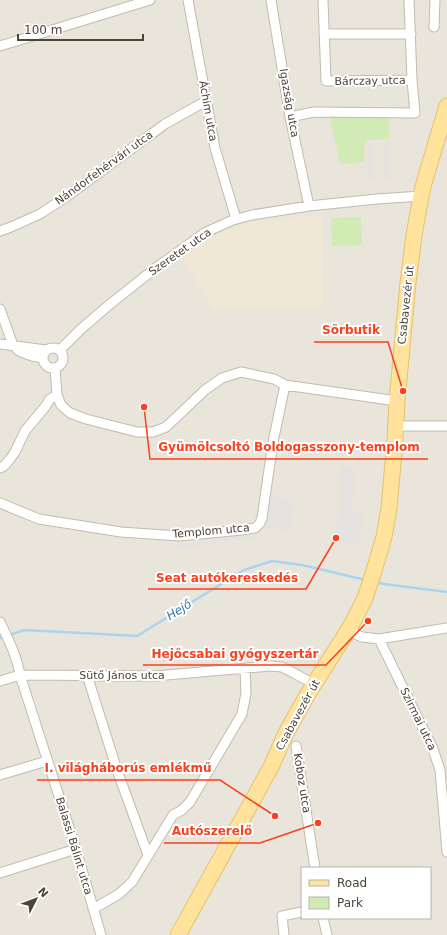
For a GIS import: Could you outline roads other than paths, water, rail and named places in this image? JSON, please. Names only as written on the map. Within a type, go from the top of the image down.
[{"type":"main road","name":"Csabavezér út","points":[[178,935],[272,765],[286,733],[314,684],[348,631],[371,581],[384,537],[389,508],[397,401],[414,235],[421,196],[447,108]]},
{"type":"street","points":[[0,46],[150,0]]},
{"type":"street","name":"Áchim utca","points":[[188,0],[215,148],[236,219]]},
{"type":"street","name":"Igazság utca","points":[[271,0],[290,117],[309,206]]},
{"type":"street","name":"Bárczay utca","points":[[323,0],[326,81],[412,80]]},
{"type":"street","points":[[290,117],[314,112],[414,113],[409,0]]},
{"type":"street","points":[[434,27],[435,0]]},
{"type":"street","points":[[324,34],[411,34]]},
{"type":"street","name":"Nándorfehérvári utca","points":[[0,231],[40,214],[165,124],[206,101]]},
{"type":"street","name":"Szeretet utca","points":[[60,350],[81,329],[153,270],[206,232],[236,219],[309,206],[421,196]]},
{"type":"street","points":[[0,309],[13,345]]},
{"type":"street","points":[[0,344],[13,345],[45,354]]},
{"type":"street","points":[[54,347],[60,350],[63,355],[63,361],[60,365],[55,368],[45,364],[45,354],[50,348],[54,347]]},
{"type":"street","points":[[55,368],[57,396],[61,406],[70,413],[86,419],[137,432],[153,432],[166,427],[205,390],[222,378],[241,372],[274,380],[285,385],[397,401]]},
{"type":"street","name":"Templom utca","points":[[0,503],[39,519],[122,532],[179,536],[254,528],[260,524],[262,518],[273,442],[285,385]]},
{"type":"street","points":[[0,468],[10,459],[25,431],[50,399],[57,396]]},
{"type":"street","points":[[396,426],[447,426]]},
{"type":"street","name":"Balassi Bálint utca","points":[[2,626],[18,664],[20,675],[76,849],[101,935]]},
{"type":"street","points":[[348,631],[362,637],[379,639],[447,628]]},
{"type":"street","name":"Szirmai utca","points":[[379,639],[444,770],[447,852]]},
{"type":"street","name":"Sütő János utca","points":[[0,681],[20,675],[155,676],[270,666],[282,667],[290,670],[314,684]]},
{"type":"street","points":[[93,909],[119,894],[132,882],[173,815],[182,810],[190,802],[242,714],[246,693],[245,669]]},
{"type":"street","points":[[87,675],[117,770],[148,855]]},
{"type":"street","name":"Koboz utca","points":[[296,746],[315,867]]},
{"type":"street","points":[[0,775],[47,761]]},
{"type":"street","points":[[0,873],[76,849]]},
{"type":"street","points":[[284,935],[282,916],[301,912]]},
{"type":"street","points":[[323,919],[326,935]]},
{"type":"waterway","name":"Hejő","points":[[0,638],[25,630],[137,636],[244,570],[272,561],[302,565],[366,580]]},
{"type":"waterway","name":"Hejő","points":[[375,582],[447,592]]},
{"type":"place","name":"Sörbutik","points":[[403,391]]},
{"type":"place","name":"Gyümölcsoltó Boldogasszony-templom","points":[[144,407]]},
{"type":"place","name":"Seat autókereskedés","points":[[336,538]]},
{"type":"place","name":"Hejőcsabai gyógyszertár","points":[[368,621]]},
{"type":"place","name":"I. világháborús emlékmű","points":[[275,816]]},
{"type":"place","name":"Autószerelő","points":[[318,823]]}]
